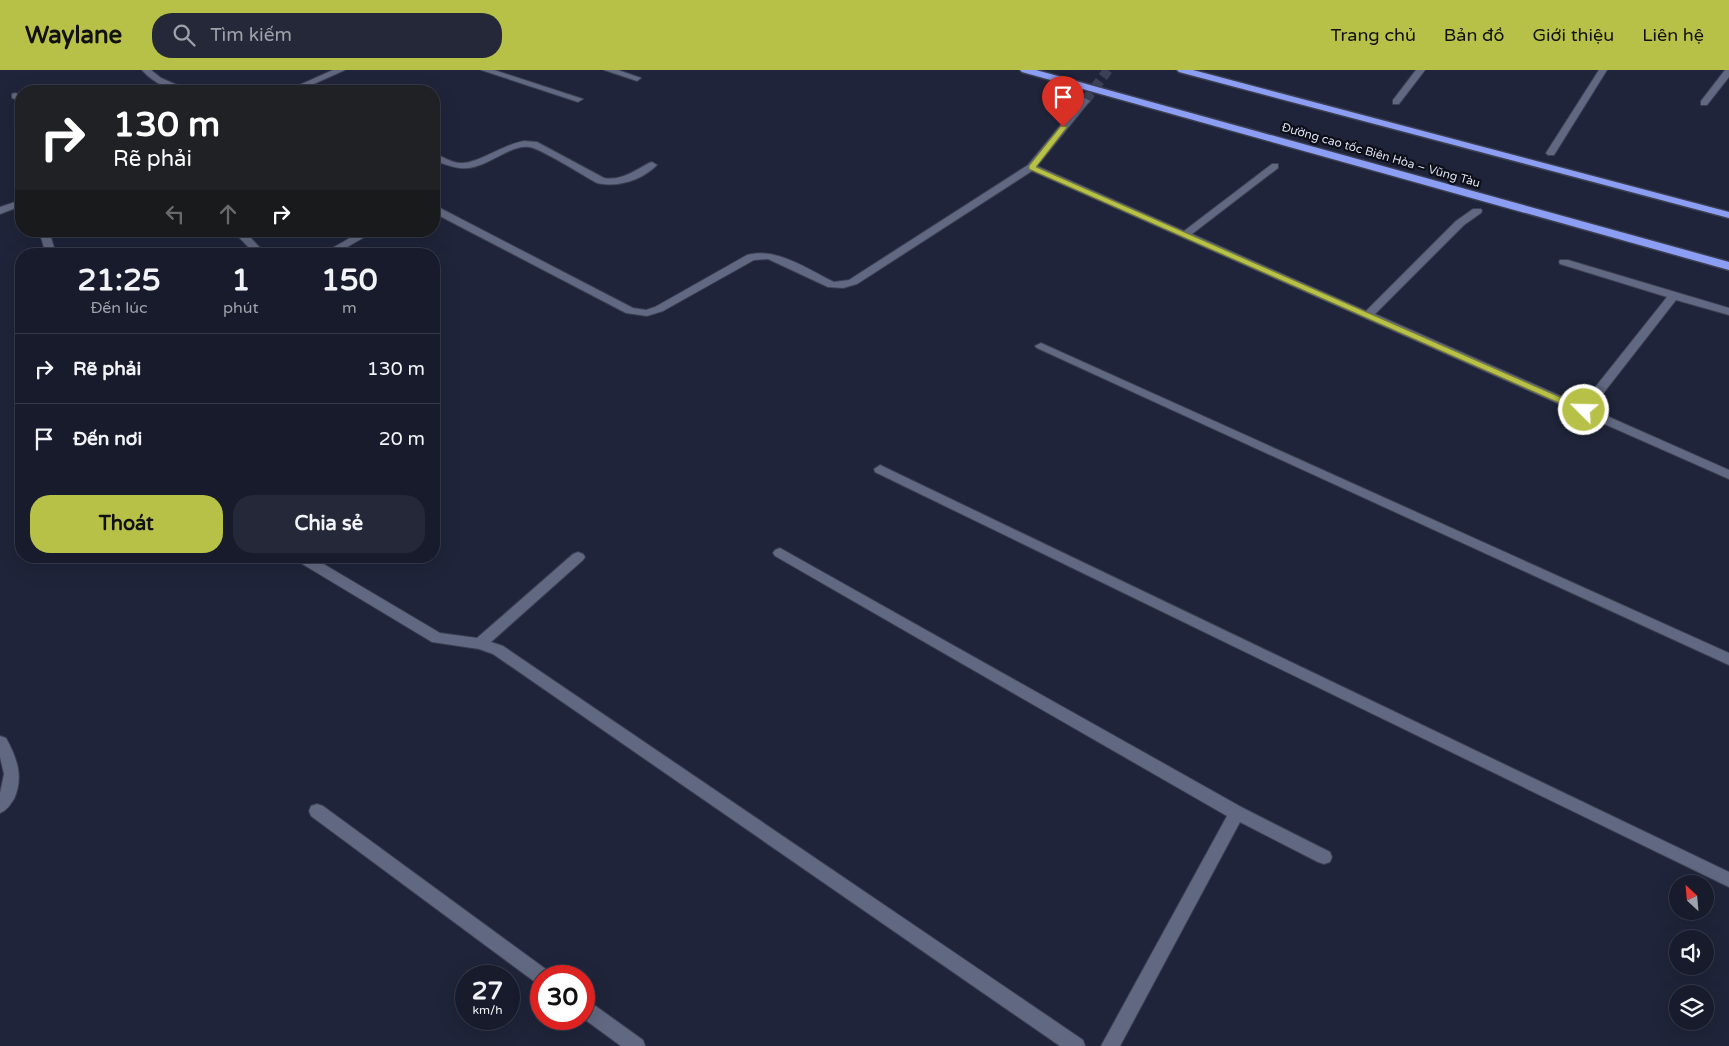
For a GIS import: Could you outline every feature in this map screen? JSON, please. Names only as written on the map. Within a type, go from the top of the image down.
[{"type":"highway","name":"Đường cao tốc Biên Hòa – Vũng Tàu","points":[[1025,70],[1729,266]]},
{"type":"highway","name":"Đường cao tốc Biên Hòa – Vũng Tàu","points":[[1182,70],[1729,215]]},
{"type":"street","points":[[146,70],[158,80],[171,85]]},
{"type":"street","points":[[305,85],[341,70]]},
{"type":"street","points":[[486,70],[578,99]]},
{"type":"street","points":[[608,70],[637,78]]},
{"type":"street","points":[[1396,102],[1421,70]]},
{"type":"street","points":[[1551,153],[1603,70]]},
{"type":"street","points":[[1704,103],[1729,70]]},
{"type":"street","points":[[440,212],[630,311],[647,313],[659,309],[751,257],[762,255],[770,256],[832,284],[843,285],[853,282],[1032,167],[1084,101]]},
{"type":"street","points":[[440,159],[463,166],[475,164],[504,148],[526,143],[534,144],[601,181],[611,183],[620,182],[652,165]]},
{"type":"street","points":[[1185,236],[1275,166]]},
{"type":"street","points":[[1032,167],[1729,475]]},
{"type":"street","points":[[0,212],[15,206]]},
{"type":"street","points":[[1367,316],[1460,222],[1477,211]]},
{"type":"street","points":[[244,237],[256,248]]},
{"type":"street","points":[[337,248],[359,237]]},
{"type":"street","points":[[1564,262],[1729,312]]},
{"type":"street","points":[[1584,410],[1674,296]]},
{"type":"street","points":[[1041,346],[1729,660]]},
{"type":"street","points":[[880,469],[1729,880]]},
{"type":"street","points":[[780,553],[1237,813],[1324,857]]},
{"type":"street","points":[[480,644],[578,556]]},
{"type":"street","points":[[311,563],[437,638],[480,644],[498,650],[1076,1046]]},
{"type":"street","points":[[0,742],[8,755],[13,772],[8,797],[0,806]]},
{"type":"street","points":[[317,811],[530,968]]},
{"type":"street","points":[[1110,1046],[1237,813]]},
{"type":"street","points":[[595,1016],[636,1046]]},
{"type":"tunnel","points":[[1085,101],[1108,70]]},
{"type":"route","points":[[1063,127],[1032,167],[1584,410]]}]
